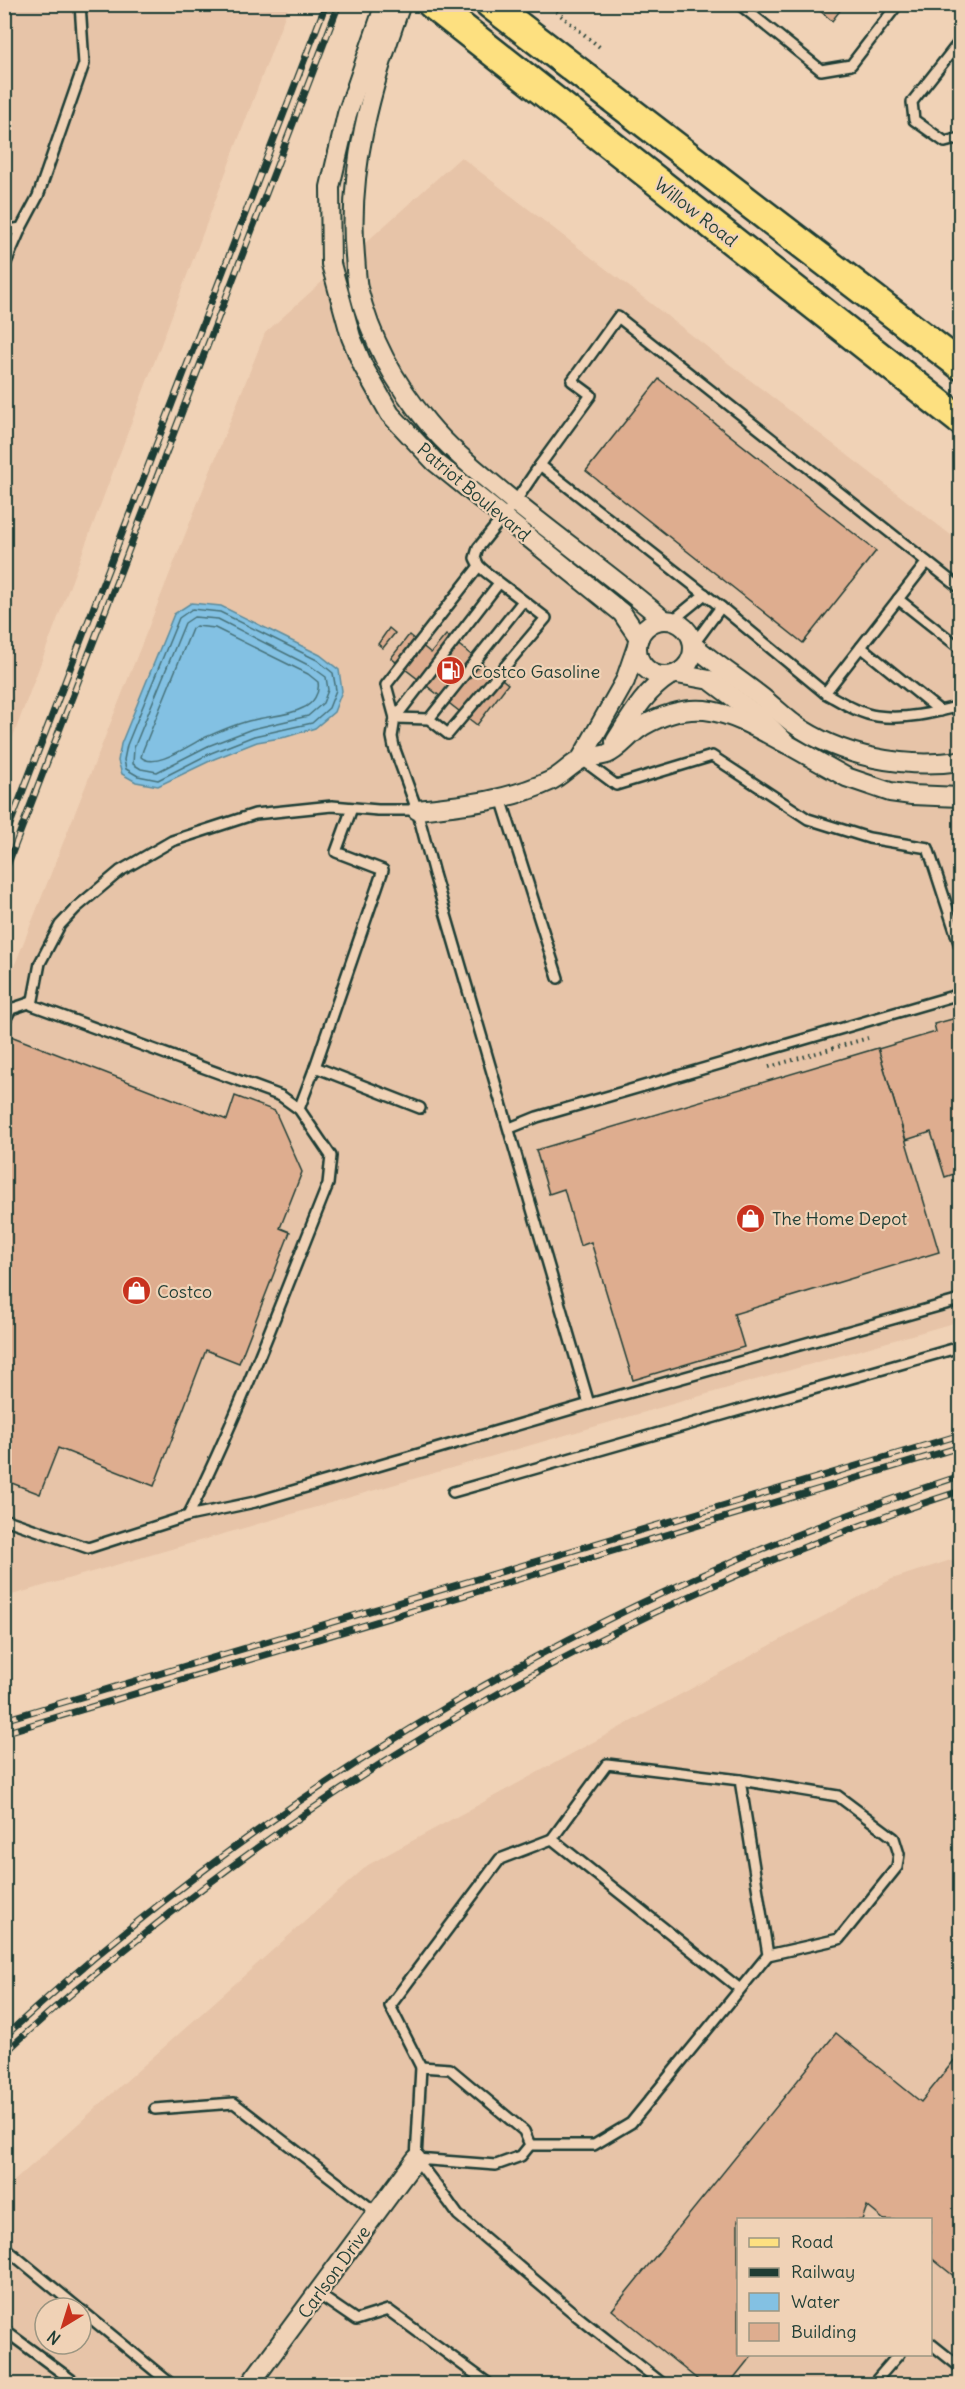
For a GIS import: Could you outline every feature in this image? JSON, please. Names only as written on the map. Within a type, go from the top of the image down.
[{"type":"main road","name":"Willow Road","points":[[432,4],[957,421]]},
{"type":"main road","points":[[490,4],[960,365]]},
{"type":"street","name":"Patriot Boulevard","points":[[385,4],[347,114],[330,188],[331,264],[351,337],[363,366],[390,414],[435,462],[622,613],[638,642],[638,654],[645,669],[660,676],[673,675],[710,680],[762,719],[787,744],[828,769],[873,788],[912,795],[960,797]]},
{"type":"street","name":"Patriot Boulevard","points":[[402,4],[378,76],[358,164],[353,204],[353,239],[357,285],[371,332],[390,369],[428,423],[451,447],[515,502],[668,621],[686,630],[693,645],[794,724],[820,740],[840,748],[883,759],[934,765],[960,761]]},
{"type":"street","points":[[417,810],[477,803],[520,794],[553,780],[581,759],[625,681],[638,642],[649,625],[668,621]]},
{"type":"street","points":[[608,754],[644,698],[658,683],[690,662],[693,645]]},
{"type":"street","points":[[581,759],[608,754],[641,727],[686,710],[714,710],[742,720],[787,744]]},
{"type":"street","name":"Carlson Drive","points":[[250,2385],[416,2158]]},
{"type":"lane","points":[[4,267],[38,196],[84,64],[80,4]]},
{"type":"lane","points":[[739,4],[821,70],[851,65],[898,4]]},
{"type":"lane","points":[[960,41],[912,102],[914,120],[945,142],[960,138]]},
{"type":"lane","points":[[4,231],[21,228]]},
{"type":"lane","points":[[394,718],[429,719],[448,734],[546,618],[499,583],[479,566],[475,558],[478,548],[515,502],[591,395],[572,381],[618,317],[960,588]]},
{"type":"lane","points":[[540,465],[705,594],[825,693],[875,716],[925,715],[960,707]]},
{"type":"lane","points":[[825,693],[927,562]]},
{"type":"lane","points":[[479,566],[386,685],[394,718],[392,737],[417,810],[589,1404]]},
{"type":"lane","points":[[394,718],[499,583]]},
{"type":"lane","points":[[668,621],[705,594]]},
{"type":"lane","points":[[898,599],[960,648]]},
{"type":"lane","points":[[429,719],[523,601]]},
{"type":"lane","points":[[693,645],[721,607]]},
{"type":"lane","points":[[861,647],[940,711]]},
{"type":"lane","points":[[581,759],[616,785],[712,756],[808,819],[869,838],[928,848],[960,946]]},
{"type":"lane","points":[[501,798],[558,978]]},
{"type":"lane","points":[[188,1516],[213,1466],[251,1378],[328,1184],[331,1156],[299,1108],[281,1096],[32,1005],[40,963],[60,925],[99,888],[146,855],[172,841],[255,814],[332,806],[417,810]]},
{"type":"lane","points":[[299,1108],[383,870],[336,852],[352,808]]},
{"type":"lane","points":[[510,1128],[537,1117],[960,994]]},
{"type":"lane","points":[[4,1023],[11,1009],[32,1002]]},
{"type":"lane","points":[[315,1068],[420,1108]]},
{"type":"lane","points":[[4,1519],[88,1548],[188,1516],[255,1502],[589,1404],[960,1300]]},
{"type":"lane","points":[[453,1492],[960,1347]]},
{"type":"lane","points":[[530,2145],[594,2145],[631,2122],[768,1955],[839,1939],[897,1867],[899,1854],[894,1838],[838,1796],[740,1780],[607,1764],[552,1839],[500,1859],[390,2006],[422,2067],[416,2158],[458,2215],[663,2385]]},
{"type":"lane","points":[[740,1780],[768,1955]]},
{"type":"lane","points":[[552,1839],[740,1989]]},
{"type":"lane","points":[[422,2067],[450,2069],[524,2131],[530,2145]]},
{"type":"lane","points":[[155,2109],[234,2103],[377,2213]]},
{"type":"lane","points":[[416,2158],[496,2165],[521,2156],[530,2145]]},
{"type":"lane","points":[[4,2247],[64,2296]]},
{"type":"lane","points":[[318,2294],[356,2320],[388,2310],[489,2385]]},
{"type":"lane","points":[[93,2320],[171,2385]]},
{"type":"lane","points":[[4,2330],[77,2385]]},
{"type":"lane","points":[[932,2345],[960,2367]]},
{"type":"lane","points":[[873,2385],[898,2356]]},
{"type":"path","points":[[547,4],[602,49]]},
{"type":"shaded area","points":[[5,5],[289,5],[5,758]]},
{"type":"shaded area","points":[[461,157],[960,542],[960,1321],[5,1597],[4,992],[265,333]]},
{"type":"shaded area","points":[[960,1557],[960,2384],[5,2384],[4,2190],[368,1865],[892,1579]]},
{"type":"water","points":[[191,603],[221,606],[320,655],[339,670],[342,691],[334,712],[315,728],[286,737],[257,742],[214,759],[158,786],[136,782],[122,774],[118,761],[121,744],[174,614]]},
{"type":"building","points":[[812,4],[845,4],[832,21]]},
{"type":"building","points":[[659,379],[876,551],[803,643],[586,471]]},
{"type":"building","points":[[389,628],[395,633],[383,648],[378,644]]},
{"type":"building","name":"Costco Gasoline","points":[[409,635],[431,653],[446,635],[508,684],[477,725],[391,658]]},
{"type":"building","points":[[960,1017],[960,1172],[945,1177],[931,1132],[906,1140],[878,1049],[936,1032],[934,1024]]},
{"type":"building","name":"Costco","points":[[8,1035],[227,1120],[235,1096],[275,1111],[302,1172],[280,1228],[290,1232],[239,1363],[206,1350],[154,1486],[58,1448],[40,1494],[4,1480],[4,1044]]},
{"type":"building","name":"The Home Depot","points":[[878,1048],[939,1252],[734,1314],[744,1347],[633,1380],[591,1242],[580,1246],[564,1189],[549,1194],[536,1150]]},
{"type":"building","points":[[836,2033],[921,2102],[960,2053],[960,2281],[932,2259],[932,2218],[882,2218],[867,2206],[863,2218],[737,2218],[737,2356],[751,2356],[729,2384],[703,2384],[612,2310]]},
{"type":"railway","points":[[4,840],[326,4]]},
{"type":"railway","points":[[4,874],[339,4]]},
{"type":"railway","points":[[4,1720],[960,1435]]},
{"type":"railway","points":[[4,1733],[960,1447]]},
{"type":"railway","points":[[4,2037],[110,1944],[220,1858],[334,1778],[452,1704],[574,1637],[699,1576],[828,1523],[960,1476]]},
{"type":"railway","points":[[4,2054],[99,1971],[249,1853],[343,1788],[440,1727],[540,1671],[642,1619],[746,1571],[852,1529],[960,1491]]},
{"type":"place","name":"Costco Gasoline","points":[[450,671]]},
{"type":"place","name":"The Home Depot","points":[[751,1218]]},
{"type":"place","name":"Costco","points":[[136,1291]]}]
